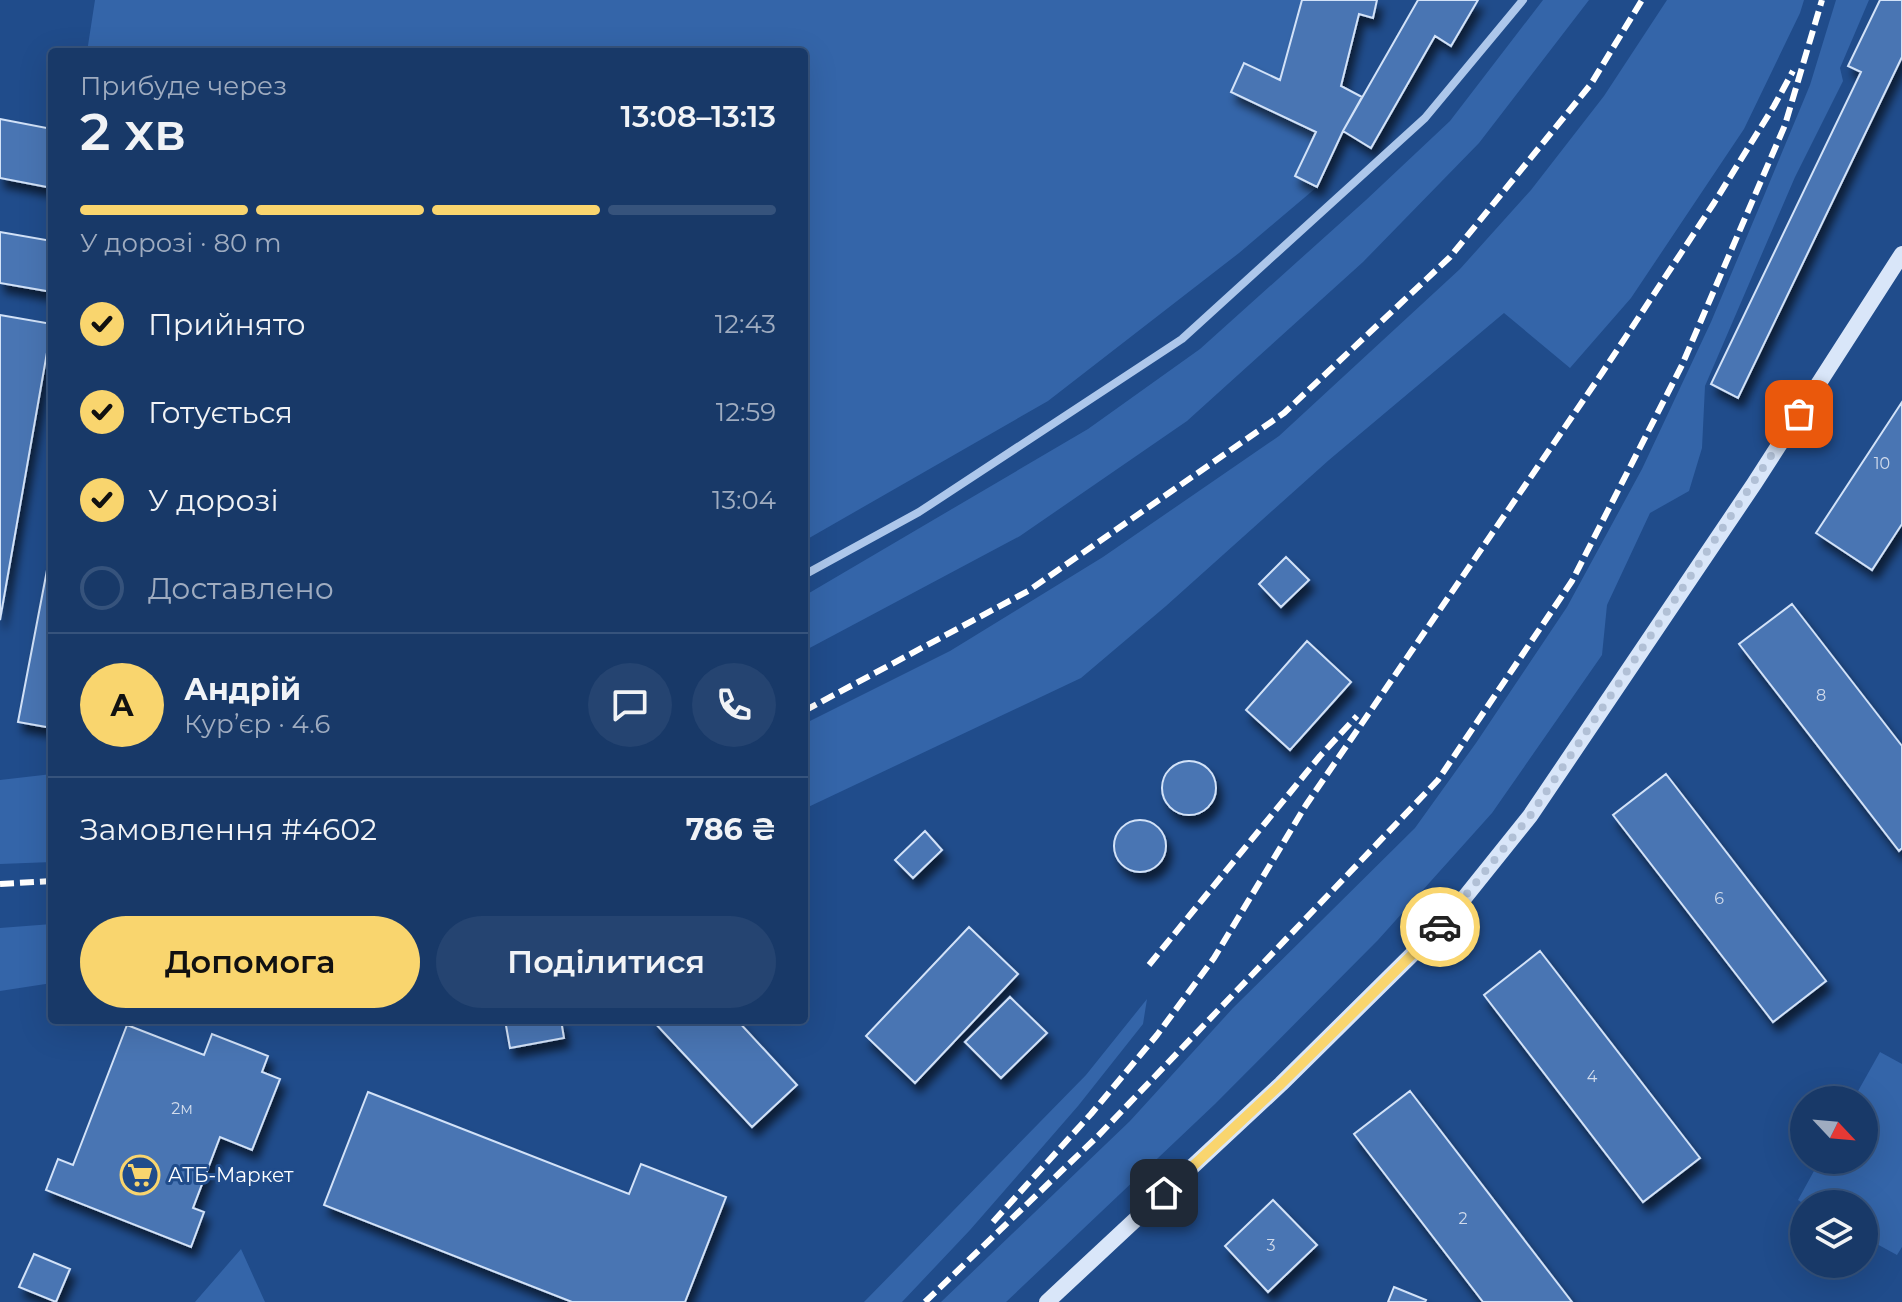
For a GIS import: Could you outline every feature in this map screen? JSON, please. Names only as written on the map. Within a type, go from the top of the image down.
[{"type":"main road","points":[[1047,1302],[1281,1084],[1445,922],[1530,816],[1746,495],[1902,254]]},
{"type":"street","points":[[808,573],[919,512],[1182,339],[1425,118],[1523,0]]},
{"type":"shaded area","points":[[95,0],[1302,0],[1280,80],[1244,64],[1231,92],[1316,132],[1295,176],[1317,187],[1239,253],[1048,401],[808,539],[808,48],[88,48]]},
{"type":"shaded area","points":[[1543,0],[1589,0],[1479,143],[1363,262],[1187,421],[1020,536],[808,649],[808,594],[1088,429],[1200,349],[1450,121]]},
{"type":"shaded area","points":[[1667,0],[1804,0],[1744,129],[1631,298],[1570,368],[1504,313],[1329,460],[1081,678],[808,807],[808,722],[950,651],[1103,557],[1279,436],[1460,269],[1531,190],[1604,96]]},
{"type":"shaded area","points":[[1836,0],[1869,0],[1840,68],[1843,81],[1795,177],[1705,386],[1702,448],[1689,491],[1650,513],[1607,605],[1602,655],[1492,813],[1378,940],[1215,1104],[1006,1302],[941,1302],[1130,1121],[1233,1008],[1415,828],[1476,743],[1567,607],[1642,469],[1711,322],[1810,85]]},
{"type":"shaded area","points":[[48,774],[48,862],[0,864],[0,780]]},
{"type":"shaded area","points":[[48,924],[48,984],[0,991],[0,928]]},
{"type":"shaded area","points":[[1147,999],[1143,1024],[1078,1106],[970,1230],[902,1302],[864,1302],[1086,1075]]},
{"type":"shaded area","points":[[1880,1052],[1902,1064],[1902,1247],[1897,1255],[1878,1245],[1878,1190],[1804,1190],[1812,1174],[1878,1174],[1878,1086],[1861,1086]]},
{"type":"shaded area","points":[[241,1249],[265,1302],[195,1302]]},
{"type":"building","points":[[1302,0],[1377,0],[1373,18],[1359,14],[1341,86],[1362,97],[1317,187],[1295,176],[1316,132],[1231,92],[1244,63],[1280,80]]},
{"type":"building","points":[[1418,0],[1478,0],[1451,46],[1435,36],[1371,148],[1343,131]]},
{"type":"building","points":[[1880,0],[1902,0],[1902,57],[1738,398],[1711,384],[1861,72],[1848,66]]},
{"type":"building","points":[[0,119],[48,128],[48,187],[0,178]]},
{"type":"building","points":[[0,232],[48,240],[48,291],[0,283]]},
{"type":"building","points":[[0,315],[48,323],[48,347],[0,620]]},
{"type":"building","points":[[1902,402],[1902,524],[1872,570],[1816,533]]},
{"type":"building","points":[[1286,557],[1309,580],[1281,607],[1259,584]]},
{"type":"building","points":[[48,565],[48,727],[18,722]]},
{"type":"building","points":[[1792,604],[1902,746],[1902,848],[1899,851],[1739,644]]},
{"type":"building","points":[[1307,641],[1351,682],[1290,750],[1246,710]]},
{"type":"building","points":[[1189,761],[1208,769],[1216,788],[1208,807],[1189,815],[1170,807],[1162,788],[1170,769]]},
{"type":"building","points":[[1666,774],[1826,981],[1773,1022],[1613,815]]},
{"type":"building","points":[[1140,820],[1159,827],[1166,846],[1159,865],[1140,872],[1121,865],[1114,846],[1121,827]]},
{"type":"building","points":[[925,831],[942,850],[913,878],[895,860]]},
{"type":"building","points":[[969,927],[1018,974],[915,1083],[866,1036]]},
{"type":"building","points":[[1540,951],[1700,1158],[1643,1202],[1484,995]]},
{"type":"building","points":[[1010,997],[1047,1033],[1001,1078],[965,1042]]},
{"type":"building","points":[[506,1024],[562,1024],[564,1038],[510,1048]]},
{"type":"building","points":[[656,1024],[741,1024],[797,1085],[752,1127]]},
{"type":"building","points":[[127,1025],[204,1055],[212,1034],[268,1056],[262,1072],[280,1079],[252,1150],[220,1137],[193,1208],[204,1212],[191,1247],[46,1190],[58,1159],[73,1165]]},
{"type":"building","points":[[1410,1091],[1572,1302],[1483,1302],[1354,1134]]},
{"type":"building","points":[[368,1092],[629,1194],[641,1164],[726,1197],[685,1302],[572,1302],[324,1205]]},
{"type":"building","points":[[1273,1200],[1317,1245],[1268,1292],[1225,1246]]},
{"type":"building","points":[[34,1254],[70,1269],[56,1302],[19,1287]]},
{"type":"building","points":[[1394,1287],[1426,1300],[1388,1302]]},
{"type":"railway","points":[[808,709],[1028,591],[1284,413],[1450,257],[1591,84],[1642,0]]},
{"type":"railway","points":[[925,1302],[1098,1136],[1438,780],[1572,581],[1682,365],[1785,125],[1822,0]]},
{"type":"railway","points":[[993,1222],[1091,1114],[1157,1035],[1214,958],[1306,805],[1602,373],[1714,203],[1793,71]]},
{"type":"railway","points":[[1149,965],[1320,756],[1357,716]]},
{"type":"railway","points":[[0,884],[48,881]]},
{"type":"way so far","points":[[1440,927],[1530,816],[1799,414]]},
{"type":"place","name":"АТБ-Маркет","points":[[140,1175]]},
{"type":"route","points":[[1164,1193],[1281,1084],[1440,927]]}]
